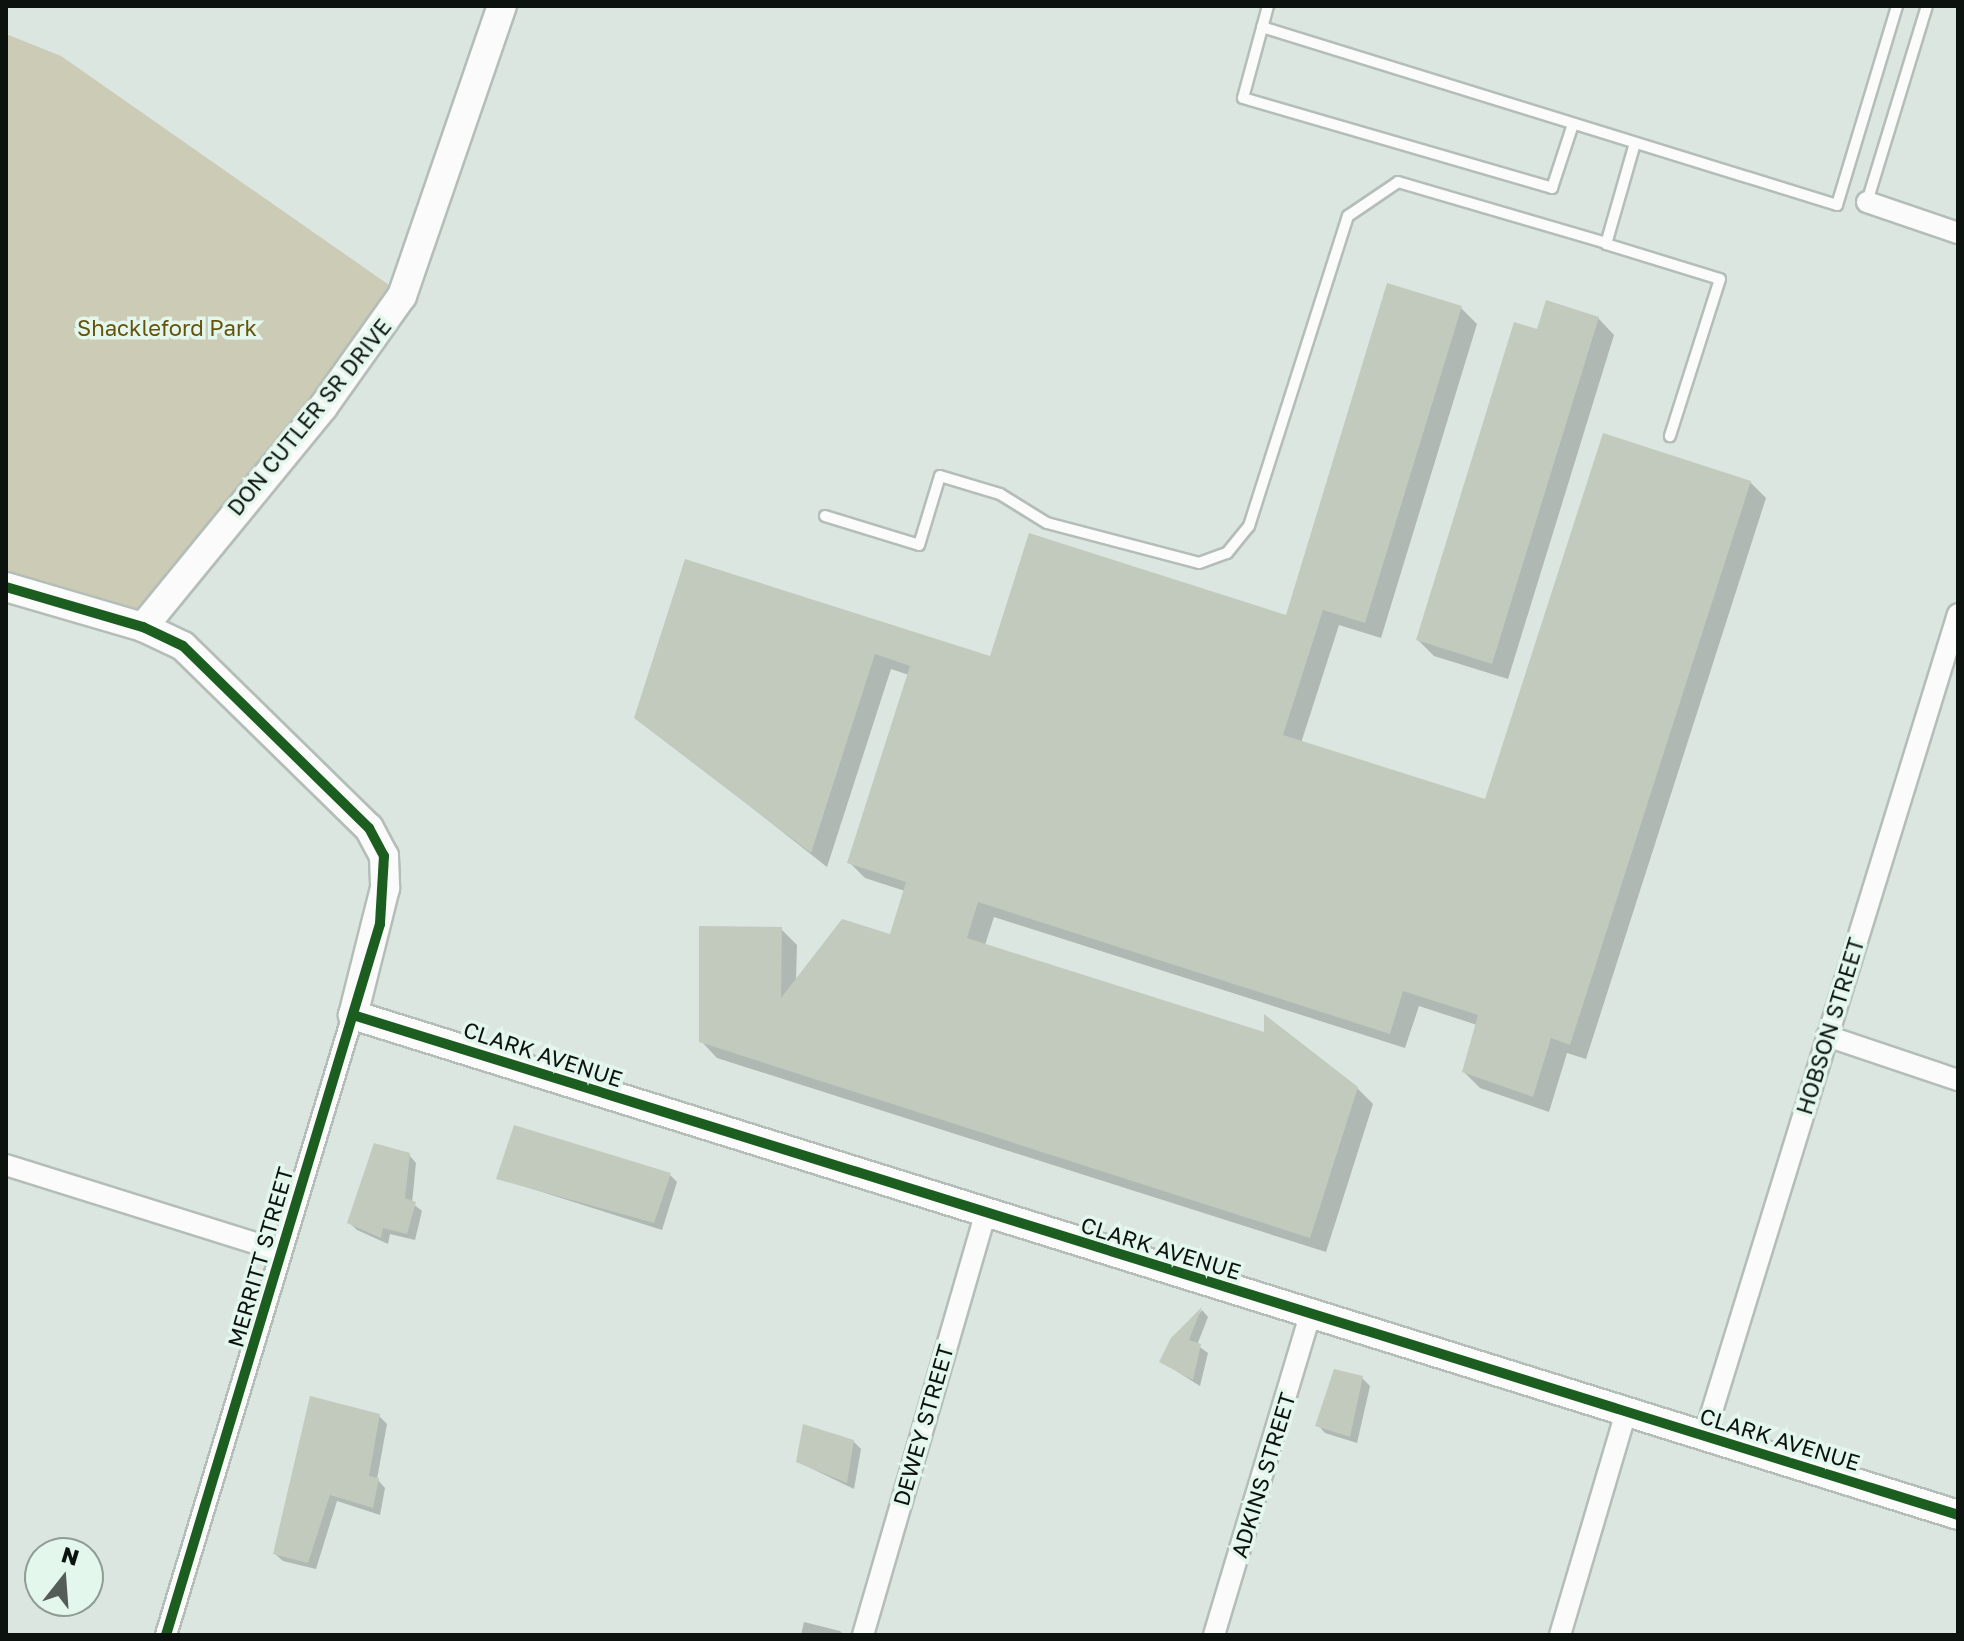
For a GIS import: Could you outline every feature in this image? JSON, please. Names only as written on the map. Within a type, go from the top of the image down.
[{"type":"street","name":"DON CUTLER SR DRIVE","points":[[143,627],[323,407],[402,296],[502,6]]},
{"type":"street","points":[[1867,202],[1958,233]]},
{"type":"street","points":[[6,587],[143,627]]},
{"type":"street","name":"HOBSON STREET","points":[[1704,1437],[1827,1036],[1954,641],[1958,614]]},
{"type":"street","name":"MERRITT STREET","points":[[143,627],[197,658],[369,828],[384,856],[385,888],[353,1015],[166,1635]]},
{"type":"street","name":"CLARK AVENUE","points":[[353,1015],[985,1215],[1958,1515]]},
{"type":"street","points":[[1827,1036],[1958,1080]]},
{"type":"street","points":[[6,1165],[281,1251]]},
{"type":"street","name":"DEWEY STREET","points":[[863,1635],[985,1215]]},
{"type":"street","name":"ADKINS STREET","points":[[1214,1635],[1310,1315]]},
{"type":"street","points":[[1560,1635],[1626,1412]]},
{"type":"lane","points":[[1268,6],[1243,98],[1552,188],[1573,124]]},
{"type":"lane","points":[[1262,27],[1837,205],[1897,6]]},
{"type":"lane","points":[[1867,202],[1927,6]]},
{"type":"lane","points":[[1607,243],[1635,143]]},
{"type":"lane","points":[[825,516],[919,545],[940,476],[1000,494],[1047,523],[1199,563],[1227,553],[1249,526],[1348,216],[1398,182],[1720,279],[1670,436]]},
{"type":"green space","name":"Shackleford Park","points":[[6,34],[61,56],[399,292],[142,621],[6,581]]},
{"type":"building","points":[[1387,283],[1462,306],[1365,623],[1323,610],[1283,735],[1485,799],[1603,433],[1751,481],[1570,1045],[1551,1038],[1533,1097],[1462,1072],[1478,1015],[1403,991],[1390,1034],[978,902],[967,938],[1264,1032],[1264,1014],[1358,1087],[1310,1238],[699,1042],[699,926],[782,927],[781,998],[842,919],[890,934],[906,882],[847,863],[910,666],[875,654],[811,853],[634,718],[685,559],[990,656],[1029,533],[1286,615]]},
{"type":"building","points":[[1546,300],[1599,317],[1492,664],[1416,640],[1514,322],[1537,329]]},
{"type":"building","points":[[514,1125],[671,1173],[654,1223],[496,1179]]},
{"type":"building","points":[[374,1143],[410,1153],[405,1198],[416,1202],[407,1234],[383,1228],[381,1238],[347,1223]]},
{"type":"building","points":[[1202,1307],[1189,1340],[1201,1344],[1193,1380],[1159,1362],[1171,1338]]},
{"type":"building","points":[[1334,1369],[1363,1376],[1350,1437],[1315,1426]]},
{"type":"building","points":[[310,1396],[380,1414],[369,1476],[379,1478],[373,1508],[330,1495],[308,1563],[273,1554]]},
{"type":"building","points":[[803,1424],[854,1440],[847,1483],[796,1462]]},
{"type":"cycle path","points":[[6,587],[143,627],[183,646],[369,828],[384,856],[380,924],[166,1635]]},
{"type":"cycle path","points":[[353,1015],[1958,1515]]}]
